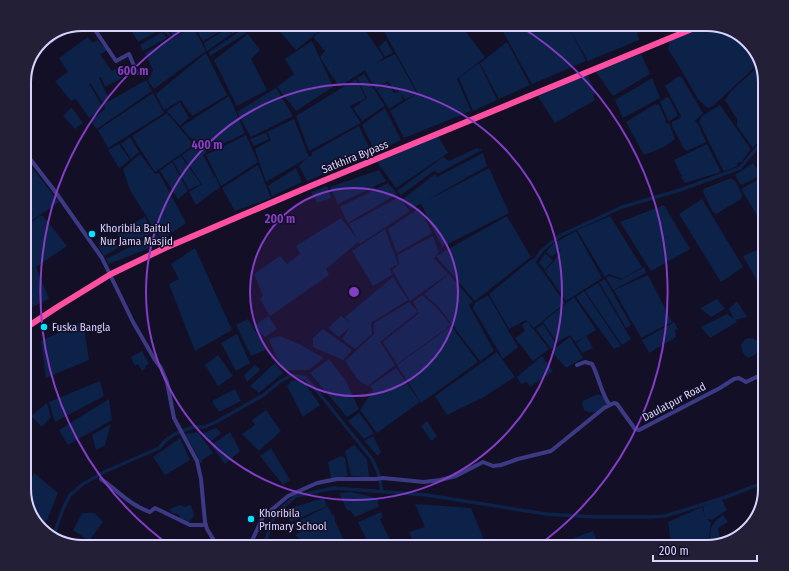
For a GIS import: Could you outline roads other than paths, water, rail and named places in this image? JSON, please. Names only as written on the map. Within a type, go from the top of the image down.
[{"type":"highway","name":"Satkhira Bypass","points":[[31,325],[111,274],[165,248],[313,185],[687,31]]},
{"type":"street","points":[[96,31],[116,61],[129,54],[137,73]]},
{"type":"street","points":[[31,160],[102,258],[134,322],[168,382],[174,418],[197,461],[206,525],[214,540]]},
{"type":"street","points":[[253,540],[263,517],[288,496],[317,482],[337,478],[383,478],[424,482],[440,480],[456,476],[482,463],[493,466],[501,465],[551,451],[609,404],[605,398],[599,378],[592,364],[585,362],[577,365]]},
{"type":"street","name":"Daulatpur Road","points":[[609,404],[617,404],[635,429],[639,430],[646,428],[734,379],[739,378],[746,382],[758,376]]},
{"type":"street","points":[[101,479],[115,488],[138,508],[150,512],[155,508],[190,525],[206,525]]},
{"type":"water","points":[[132,31],[158,31],[138,42]]},
{"type":"water","points":[[164,31],[168,31],[171,37]]},
{"type":"water","points":[[170,31],[182,31],[173,36]]},
{"type":"water","points":[[186,31],[195,31],[206,51],[154,89],[148,81],[153,70],[145,53]]},
{"type":"water","points":[[197,31],[221,31],[203,41]]},
{"type":"water","points":[[223,31],[230,31],[231,34],[207,51],[204,43]]},
{"type":"water","points":[[230,31],[238,31],[232,34]]},
{"type":"water","points":[[240,31],[244,31],[246,33],[210,56],[209,52]]},
{"type":"water","points":[[279,31],[319,31],[296,50]]},
{"type":"water","points":[[321,31],[366,31],[384,58],[376,63],[395,54],[417,93],[405,100],[400,93],[403,100],[389,109],[377,90],[387,83],[394,93],[399,91],[395,91],[388,81],[376,90],[365,70],[339,87],[320,57],[325,51],[313,37]]},
{"type":"water","points":[[384,31],[465,31],[485,57],[457,79],[471,111],[404,138],[390,111],[418,93]]},
{"type":"water","points":[[503,31],[571,31],[586,61],[532,84]]},
{"type":"water","points":[[571,31],[641,31],[637,33],[639,40],[588,61]]},
{"type":"water","points":[[695,31],[714,31],[733,38],[745,48],[753,59],[755,67],[709,108],[698,99],[668,49],[670,40]]},
{"type":"water","points":[[162,32],[167,38],[143,51],[140,45]]},
{"type":"water","points":[[248,34],[260,50],[251,59],[267,90],[237,106],[214,60]]},
{"type":"water","points":[[88,37],[93,43],[97,40],[107,50],[102,54],[99,53],[112,71],[116,69],[122,78],[105,87],[101,77],[99,78],[109,99],[102,102],[91,84],[89,84],[103,107],[89,118],[76,99],[71,101],[55,81],[68,72],[59,58]]},
{"type":"water","points":[[386,40],[393,53],[385,57],[379,47]]},
{"type":"water","points":[[312,41],[333,87],[296,111],[277,87],[294,74],[285,59]]},
{"type":"water","points":[[507,42],[530,85],[499,99],[480,63]]},
{"type":"water","points":[[206,53],[227,95],[192,116],[181,100],[164,110],[156,94]]},
{"type":"water","points":[[641,54],[650,74],[613,96],[595,71]]},
{"type":"water","points":[[479,63],[497,100],[473,111],[459,78]]},
{"type":"water","points":[[756,69],[758,82],[758,142],[753,148],[737,126],[737,119],[725,100],[731,91]]},
{"type":"water","points":[[364,74],[385,106],[362,121],[353,108],[367,98],[357,78]]},
{"type":"water","points":[[587,75],[596,92],[593,95],[595,100],[555,123],[537,95]]},
{"type":"water","points":[[679,76],[682,78],[703,113],[695,121],[698,124],[706,142],[687,151],[684,149],[672,126],[672,122],[681,116],[665,86]]},
{"type":"water","points":[[652,78],[660,98],[623,118],[615,100]]},
{"type":"water","points":[[356,79],[366,98],[350,106],[361,123],[309,151],[296,116]]},
{"type":"water","points":[[146,80],[152,91],[97,129],[90,121],[105,109],[104,104]]},
{"type":"water","points":[[276,88],[293,116],[251,137],[237,112]]},
{"type":"water","points":[[153,93],[164,113],[108,148],[98,130]]},
{"type":"water","points":[[229,96],[245,133],[209,151],[202,142],[195,143],[181,127]]},
{"type":"water","points":[[667,97],[678,115],[670,121],[668,120],[660,102]]},
{"type":"water","points":[[180,102],[189,118],[180,126],[167,111]]},
{"type":"water","points":[[655,104],[659,105],[666,120],[665,121],[667,124],[669,123],[675,139],[664,147],[644,155],[626,122]]},
{"type":"water","points":[[720,105],[750,148],[741,163],[739,162],[737,164],[738,166],[724,171],[699,122],[702,116]]},
{"type":"water","points":[[71,108],[83,123],[75,129],[63,116]]},
{"type":"water","points":[[385,108],[401,140],[375,152],[362,125]]},
{"type":"water","points":[[167,113],[194,145],[155,172],[132,136]]},
{"type":"water","points":[[294,119],[309,157],[312,155],[311,153],[359,126],[372,154],[307,181],[299,166],[307,158],[266,182],[255,149],[271,140],[267,132]]},
{"type":"water","points":[[266,133],[269,139],[254,146],[250,139]]},
{"type":"water","points":[[246,135],[258,162],[221,186],[206,155]]},
{"type":"water","points":[[438,136],[448,153],[396,188],[377,162]]},
{"type":"water","points":[[130,137],[139,152],[131,159],[121,144]]},
{"type":"water","points":[[200,143],[207,152],[203,155],[214,176],[206,181],[215,176],[220,187],[196,205],[189,192],[202,184],[182,155]]},
{"type":"water","points":[[119,144],[130,160],[119,168],[108,150]]},
{"type":"water","points":[[707,144],[721,172],[685,183],[681,177],[683,176],[681,175],[674,160]]},
{"type":"water","points":[[477,148],[482,150],[439,173],[434,171],[401,195],[397,191],[443,157],[449,161]]},
{"type":"water","points":[[483,153],[487,166],[426,201],[489,168],[509,213],[442,247],[421,204],[411,209],[403,199],[435,174],[437,177]]},
{"type":"water","points":[[140,154],[155,174],[159,173],[186,223],[161,240],[130,190],[123,169]]},
{"type":"water","points":[[181,156],[201,184],[189,190],[173,161]]},
{"type":"water","points":[[172,162],[188,191],[178,199],[160,171]]},
{"type":"water","points":[[753,163],[758,170],[758,177],[742,185],[739,183],[735,175]]},
{"type":"water","points":[[258,165],[271,198],[235,211],[222,188]]},
{"type":"water","points":[[31,166],[59,202],[31,221]]},
{"type":"water","points":[[296,168],[302,182],[272,196],[268,186]]},
{"type":"water","points":[[379,170],[386,181],[338,204],[330,187]]},
{"type":"water","points":[[731,178],[736,182],[742,195],[741,199],[716,214],[713,212],[703,189]]},
{"type":"water","points":[[758,180],[758,217],[741,189]]},
{"type":"water","points":[[388,183],[397,194],[348,223],[340,207]]},
{"type":"water","points":[[327,186],[331,198],[317,203],[311,192]]},
{"type":"water","points":[[399,197],[410,211],[360,244],[358,242],[326,269],[329,275],[270,316],[260,299],[263,296],[254,274],[280,256],[287,264],[300,254],[296,246],[341,218],[357,239],[349,224]]},
{"type":"water","points":[[702,199],[743,267],[721,282],[679,214]]},
{"type":"water","points":[[664,205],[690,249],[651,271],[620,222]]},
{"type":"water","points":[[419,208],[432,233],[397,253],[388,229]]},
{"type":"water","points":[[40,216],[43,216],[67,246],[36,267],[49,299],[32,307],[31,307],[31,223]]},
{"type":"water","points":[[507,216],[531,257],[475,301],[436,256]]},
{"type":"water","points":[[610,216],[642,267],[622,279],[609,274],[605,277],[577,230]]},
{"type":"water","points":[[145,217],[153,233],[125,245],[116,232]]},
{"type":"water","points":[[385,229],[398,264],[390,268],[392,275],[373,286],[352,251]]},
{"type":"water","points":[[576,231],[602,278],[566,301],[545,271],[554,261],[561,249],[552,257],[546,252],[554,243],[559,247],[556,242]]},
{"type":"water","points":[[156,234],[162,243],[109,264],[106,259]]},
{"type":"water","points":[[111,236],[118,248],[104,256],[98,246]]},
{"type":"water","points":[[433,236],[439,252],[434,258],[448,274],[410,301],[392,270],[399,264],[397,255]]},
{"type":"water","points":[[195,248],[232,330],[195,351],[169,284],[179,279],[171,264]]},
{"type":"water","points":[[758,249],[758,283],[743,256]]},
{"type":"water","points":[[545,253],[553,260],[545,270],[539,263]]},
{"type":"water","points":[[533,258],[565,303],[534,328],[526,320],[509,329],[489,294]]},
{"type":"water","points":[[644,267],[646,273],[613,290],[606,278],[610,276],[621,280]]},
{"type":"water","points":[[449,274],[473,302],[469,305],[494,351],[480,361],[437,305],[424,294]]},
{"type":"water","points":[[648,275],[672,322],[641,338],[614,290]]},
{"type":"water","points":[[393,277],[408,300],[371,323],[372,334],[355,349],[342,339],[350,327],[339,337],[328,328],[341,316],[349,322],[345,317]]},
{"type":"water","points":[[605,279],[631,325],[626,328],[599,282]]},
{"type":"water","points":[[598,283],[631,339],[622,345],[585,291]]},
{"type":"water","points":[[584,291],[621,346],[614,349],[576,297]]},
{"type":"water","points":[[422,295],[436,307],[451,325],[397,364],[383,342],[419,313],[413,302]]},
{"type":"water","points":[[488,295],[518,347],[503,359],[473,308],[475,303]]},
{"type":"water","points":[[574,297],[596,330],[586,336],[593,348],[582,353],[576,343],[585,337],[575,342],[570,335],[557,342],[543,322]]},
{"type":"water","points":[[717,299],[725,309],[711,317],[700,308]]},
{"type":"water","points":[[737,301],[747,317],[735,320],[737,322],[710,338],[701,327],[727,314],[734,319],[729,309]]},
{"type":"water","points":[[409,302],[418,312],[380,342],[395,365],[368,386],[358,380],[345,361],[374,334],[374,323]]},
{"type":"water","points":[[268,316],[277,329],[265,337],[254,326]]},
{"type":"water","points":[[248,319],[267,349],[251,356],[236,325]]},
{"type":"water","points":[[83,321],[89,360],[46,378],[41,341]]},
{"type":"water","points":[[527,321],[549,349],[533,361],[515,338],[525,331],[522,325]]},
{"type":"water","points":[[674,322],[678,329],[675,330],[676,337],[649,353],[642,340]]},
{"type":"water","points":[[543,324],[556,344],[551,349],[536,329]]},
{"type":"water","points":[[451,326],[478,362],[421,403],[397,365]]},
{"type":"water","points":[[323,329],[352,350],[343,360],[313,347],[313,338]]},
{"type":"water","points":[[237,334],[250,363],[236,371],[221,343]]},
{"type":"water","points":[[280,336],[301,345],[324,358],[308,370],[284,370],[269,339]]},
{"type":"water","points":[[570,337],[583,358],[566,368],[551,351]]},
{"type":"water","points":[[745,339],[753,339],[758,343],[758,350],[756,354],[748,358],[743,353],[741,345]]},
{"type":"water","points":[[142,351],[149,364],[145,366],[146,368],[142,371],[138,364],[135,366],[131,357]]},
{"type":"water","points":[[497,352],[515,377],[482,398],[447,415],[435,396]]},
{"type":"water","points":[[218,355],[233,376],[218,386],[205,365]]},
{"type":"water","points":[[542,356],[553,371],[530,387],[527,382],[521,384],[517,377]]},
{"type":"water","points":[[329,359],[346,381],[359,409],[347,417],[310,373]]},
{"type":"water","points":[[275,363],[283,373],[259,393],[250,386]]},
{"type":"water","points":[[255,365],[260,370],[247,382],[244,375]]},
{"type":"water","points":[[396,368],[420,402],[377,433],[360,410],[373,390],[370,386]]},
{"type":"water","points":[[292,380],[304,382],[320,405],[303,417],[287,386]]},
{"type":"water","points":[[100,381],[104,396],[55,422],[49,402]]},
{"type":"water","points":[[235,389],[241,401],[219,412],[212,401]]},
{"type":"water","points":[[598,394],[604,398],[606,406],[593,412],[584,410],[582,404],[583,401]]},
{"type":"water","points":[[109,399],[112,420],[68,445],[59,430]]},
{"type":"water","points":[[47,403],[51,417],[42,427],[31,416]]},
{"type":"water","points":[[266,410],[281,431],[259,451],[242,434],[255,425],[252,420]]},
{"type":"water","points":[[359,413],[374,433],[364,439],[348,421]]},
{"type":"water","points":[[427,421],[437,436],[432,441],[421,426]]},
{"type":"water","points":[[111,424],[105,445],[96,450],[92,435]]},
{"type":"water","points":[[216,428],[221,433],[209,443],[203,433]]},
{"type":"water","points":[[198,432],[213,453],[202,460],[202,463],[200,463],[185,434]]},
{"type":"water","points":[[230,432],[240,451],[225,464],[211,445]]},
{"type":"water","points":[[373,436],[381,452],[378,456],[364,441]]},
{"type":"water","points":[[180,438],[190,460],[165,475],[153,457]]},
{"type":"water","points":[[354,445],[367,459],[369,477],[351,476],[345,451]]},
{"type":"water","points":[[271,448],[290,480],[283,485],[260,456]]},
{"type":"water","points":[[341,456],[345,458],[348,476],[331,479],[328,462]]},
{"type":"water","points":[[34,473],[58,493],[45,524],[35,509],[31,492],[31,480]]},
{"type":"water","points":[[351,492],[378,498],[378,507],[355,517],[350,510],[347,510],[339,493]]},
{"type":"water","points":[[324,498],[327,506],[291,522],[284,510]]},
{"type":"water","points":[[722,500],[727,510],[712,520],[707,519],[711,523],[708,540],[671,540],[668,522],[702,507],[705,517],[703,506]]},
{"type":"water","points":[[415,504],[471,508],[484,540],[412,540],[409,532],[425,527]]},
{"type":"water","points":[[180,505],[185,507],[191,505],[194,516],[189,522],[182,521],[178,514],[172,513],[169,509]]},
{"type":"water","points":[[328,506],[332,515],[334,514],[335,521],[344,540],[301,540],[295,535],[300,532],[293,524]]},
{"type":"water","points":[[381,512],[383,517],[380,519],[390,540],[367,540],[358,522]]},
{"type":"water","points":[[82,513],[95,513],[103,522],[90,540],[73,530]]},
{"type":"water","points":[[723,515],[728,522],[718,528],[720,538],[710,540],[711,528]]},
{"type":"water","points":[[593,531],[596,540],[569,540]]},
{"type":"waterway","points":[[533,263],[542,250],[561,235],[622,207],[680,190],[740,168],[758,146]]},
{"type":"waterway","points":[[55,532],[70,495],[83,484],[104,472],[159,448],[166,440],[175,434],[193,427],[204,427],[216,422],[265,394],[279,382],[290,376],[305,378],[314,387],[372,459],[378,472],[382,491]]},
{"type":"waterway","points":[[266,540],[274,517],[296,496],[334,488],[427,495],[546,514],[595,517],[648,517],[665,516],[726,497],[758,485]]},
{"type":"place","name":"Khoribila Baitul Nur Jama Masjid","points":[[92,234]]},
{"type":"place","name":"Fuska Bangla","points":[[44,327]]},
{"type":"place","name":"Khoribila Primary School","points":[[251,519]]}]
